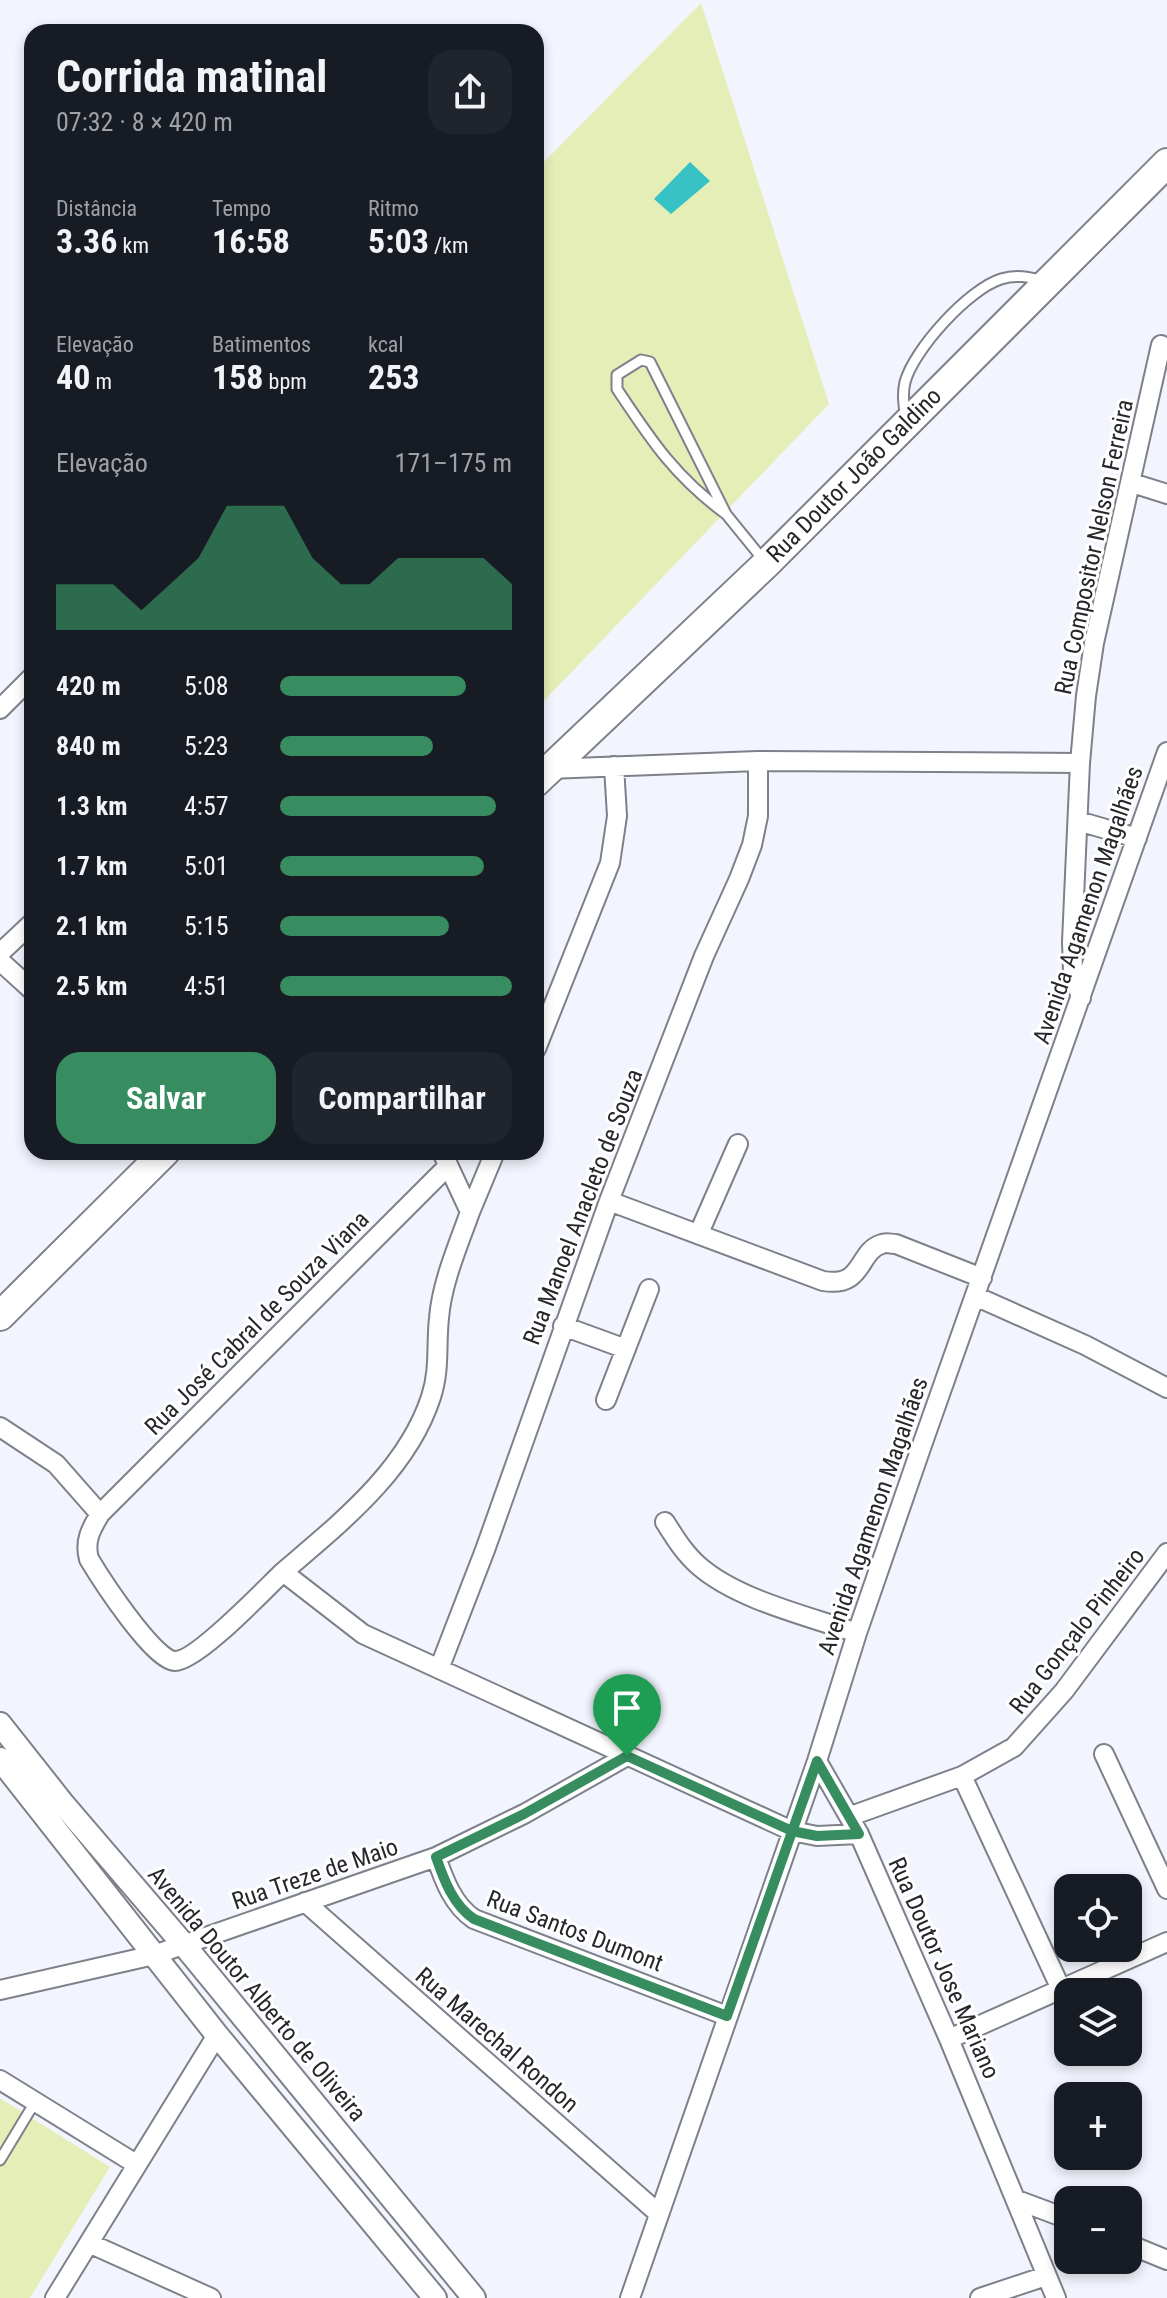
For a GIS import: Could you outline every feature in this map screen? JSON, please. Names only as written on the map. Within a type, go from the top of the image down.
[{"type":"main road","name":"Rua Doutor João Galdino","points":[[544,774],[766,564],[1167,163]]},
{"type":"main road","points":[[0,1316],[157,1160]]},
{"type":"street","name":"Rua Compositor Nelson Ferreira","points":[[1081,998],[1073,971],[1072,942],[1080,763],[1094,643],[1161,345]]},
{"type":"street","points":[[1132,483],[1167,494]]},
{"type":"street","points":[[0,709],[24,685]]},
{"type":"street","name":"Avenida Agamenon Magalhães","points":[[630,2298],[817,1761],[857,1633],[1167,752]]},
{"type":"street","points":[[544,776],[614,766],[758,761],[1080,763]]},
{"type":"street","name":"Rua Manoel Anacleto de Souza","points":[[439,1669],[485,1550],[609,1201],[704,956],[752,845],[758,816],[758,761]]},
{"type":"street","points":[[544,1029],[610,863],[617,816],[614,766]]},
{"type":"street","points":[[1078,821],[1137,838]]},
{"type":"street","points":[[0,953],[24,930]]},
{"type":"street","points":[[0,961],[24,983]]},
{"type":"street","points":[[699,1233],[738,1144]]},
{"type":"street","name":"Rua José Cabral de Souza Viana","points":[[100,1514],[444,1160]]},
{"type":"street","points":[[445,1160],[470,1212]]},
{"type":"street","points":[[0,1427],[56,1464],[100,1514],[88,1537],[86,1547],[89,1559],[151,1644],[167,1660],[177,1661],[196,1654],[344,1520],[391,1469],[420,1423],[436,1378],[441,1306],[470,1212],[492,1160]]},
{"type":"street","points":[[609,1201],[835,1283],[852,1277],[875,1248],[882,1244],[896,1244],[1167,1388]]},
{"type":"street","points":[[606,1400],[649,1289]]},
{"type":"street","points":[[563,1326],[626,1349]]},
{"type":"street","points":[[665,1522],[698,1566],[721,1582],[857,1633]]},
{"type":"street","name":"Rua Gonçalo Pinheiro","points":[[851,1816],[962,1776],[1014,1747],[1064,1691],[1167,1553]]},
{"type":"street","points":[[283,1572],[363,1634],[627,1756],[792,1831],[817,1836],[859,1834]]},
{"type":"street","name":"Avenida Doutor Alberto de Oliveira","points":[[0,1724],[55,1812],[154,1955],[435,2298]]},
{"type":"street","points":[[1104,1754],[1167,1889]]},
{"type":"street","name":"Rua Treze de Maio","points":[[0,1990],[154,1955],[436,1857],[524,1814],[627,1756]]},
{"type":"street","name":"Avenida Doutor Alberto de Oliveira","points":[[0,1759],[184,1945],[474,2298]]},
{"type":"street","name":"Rua Doutor Jose Mariano","points":[[817,1761],[851,1816],[949,2039],[1056,2298]]},
{"type":"street","points":[[962,1776],[1056,1978]]},
{"type":"street","name":"Rua Santos Dumont","points":[[436,1857],[455,1900],[463,1912],[474,1919],[727,2016]]},
{"type":"street","name":"Rua Marechal Rondon","points":[[305,1902],[658,2213]]},
{"type":"street","points":[[1086,1978],[1167,1942]]},
{"type":"street","points":[[949,2039],[1054,1992]]},
{"type":"street","points":[[55,2298],[217,2035]]},
{"type":"street","points":[[0,2080],[136,2164]]},
{"type":"street","points":[[1017,2200],[1054,2214]]},
{"type":"street","points":[[91,2244],[211,2298]]},
{"type":"street","points":[[1142,2250],[1167,2260]]},
{"type":"street","points":[[980,2298],[1046,2276]]},
{"type":"lane","points":[[907,422],[902,397],[912,363],[954,314],[984,285],[1023,275],[1047,281]]},
{"type":"lane","points":[[726,514],[698,494],[665,460],[617,389],[617,375],[641,360],[650,362],[726,514],[766,564]]},
{"type":"lane","points":[[0,2160],[35,2102]]},
{"type":"green space","points":[[701,3],[829,404],[544,701],[544,162]]},
{"type":"green space","points":[[0,2098],[110,2167],[30,2298],[0,2298]]},
{"type":"water","points":[[690,162],[710,181],[671,214],[654,199]]},
{"type":"route","points":[[627,1756],[524,1814],[436,1857],[443,1877],[463,1912],[474,1919],[727,2016],[792,1831],[817,1761],[859,1834],[817,1836],[792,1831],[627,1756]]}]
